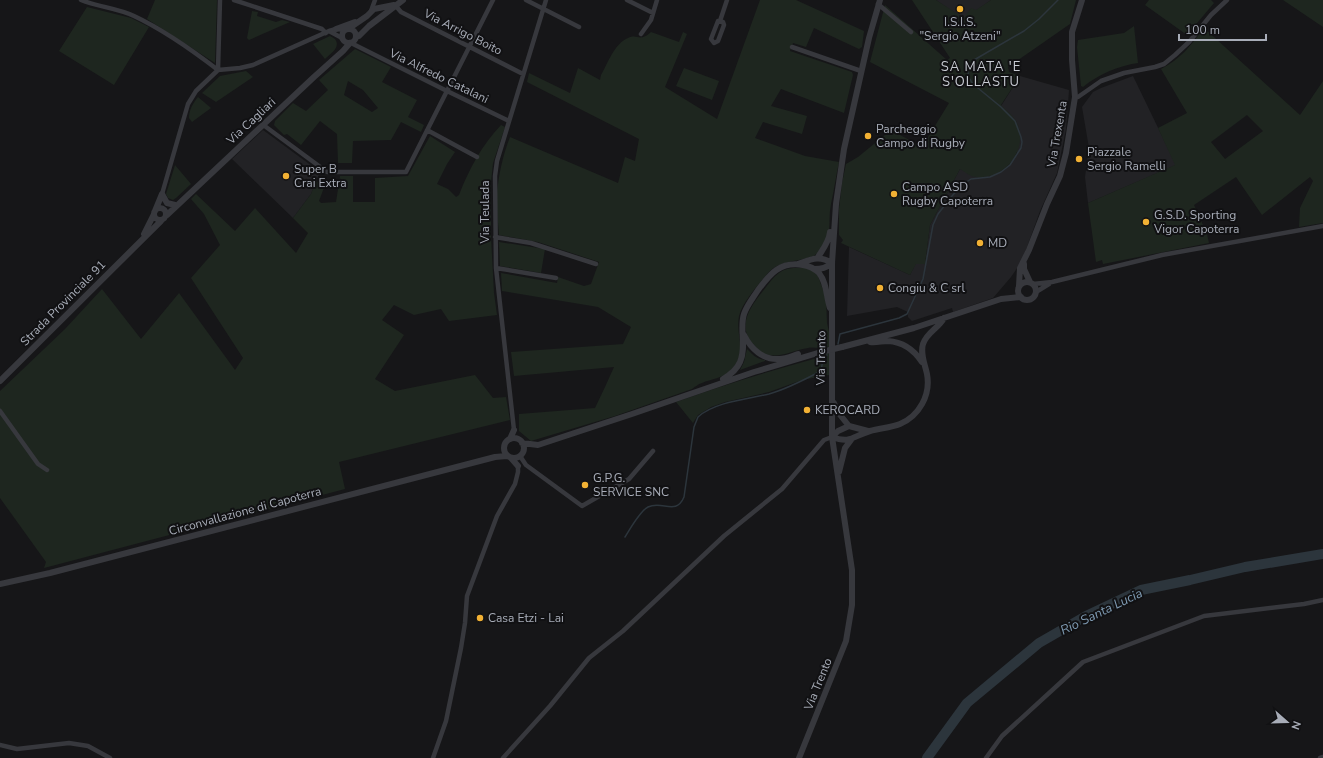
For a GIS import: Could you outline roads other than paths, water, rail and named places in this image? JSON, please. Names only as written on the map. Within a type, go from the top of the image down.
[{"type":"street","points":[[81,0],[97,6],[133,15],[190,49],[218,70]]},
{"type":"street","points":[[218,70],[220,0]]},
{"type":"street","points":[[234,0],[322,29],[345,42],[353,41],[354,31],[336,29]]},
{"type":"street","points":[[371,12],[375,0]]},
{"type":"street","name":"Via Cagliari","points":[[165,211],[177,204],[369,26],[403,0]]},
{"type":"street","points":[[262,124],[323,170],[330,173],[406,172],[493,0]]},
{"type":"street","points":[[526,0],[579,27]]},
{"type":"street","name":"Via Teulada","points":[[514,430],[496,268],[494,176],[497,161],[546,0]]},
{"type":"street","points":[[627,0],[653,13]]},
{"type":"street","points":[[641,34],[651,20],[657,0]]},
{"type":"street","points":[[720,21],[727,0]]},
{"type":"street","points":[[1075,97],[1072,60],[1072,32],[1082,0]]},
{"type":"street","name":"Via Trexenta","points":[[1019,287],[1020,270],[1060,176],[1070,134],[1075,97],[1078,97],[1100,81],[1124,72],[1164,64],[1180,51],[1211,15],[1227,0]]},
{"type":"street","points":[[879,2],[911,32]]},
{"type":"street","name":"Via Trento","points":[[799,758],[846,641],[852,605],[852,570],[832,436],[832,263],[835,215],[844,150],[861,71],[879,2]]},
{"type":"street","name":"Via Cagliari","points":[[347,30],[374,9],[395,5]]},
{"type":"street","name":"Via Arrigo Boito","points":[[395,5],[401,12],[523,74]]},
{"type":"street","points":[[380,8],[384,12],[383,15]]},
{"type":"street","points":[[162,194],[161,201],[165,211],[165,219],[161,221],[157,220],[155,213],[188,104],[196,91],[218,70],[253,65],[328,32],[360,21]]},
{"type":"street","points":[[338,54],[343,33],[347,30]]},
{"type":"street","name":"Via Alfredo Catalani","points":[[353,41],[361,48],[509,121]]},
{"type":"street","points":[[792,47],[861,71]]},
{"type":"street","points":[[427,130],[476,157]]},
{"type":"street","points":[[162,194],[167,203],[177,204]]},
{"type":"street","points":[[141,240],[158,208],[165,211]]},
{"type":"street","points":[[818,257],[829,238],[831,220],[835,215]]},
{"type":"street","name":"Strada Provinciale 91","points":[[0,381],[161,221]]},
{"type":"street","points":[[509,457],[521,455],[538,445],[700,390],[810,355],[914,328],[1001,299],[1012,294],[1024,282],[1052,282],[1162,255],[1323,226]]},
{"type":"street","points":[[495,237],[531,243],[596,264]]},
{"type":"street","points":[[700,390],[708,384],[728,376],[735,371],[740,363],[742,354],[744,316],[747,307],[769,276],[780,268],[818,257],[832,263],[828,267],[822,269],[814,269],[797,264]]},
{"type":"street","points":[[1026,258],[1024,269],[1036,289],[1036,292]]},
{"type":"street","points":[[496,268],[556,278]]},
{"type":"street","points":[[814,269],[819,274],[827,290],[833,316]]},
{"type":"street","points":[[1001,299],[1021,297],[1025,300],[1031,299],[1036,292],[1052,282]]},
{"type":"street","points":[[1019,287],[1019,294],[1021,297]]},
{"type":"street","points":[[832,436],[842,440],[850,440],[868,431],[898,425],[908,420],[915,414],[922,406],[927,391],[927,376],[922,353],[923,345],[927,336],[942,323],[944,318]]},
{"type":"street","points":[[743,333],[754,350],[769,358],[779,359],[801,354],[810,355]]},
{"type":"street","points":[[866,341],[871,343],[888,341],[909,347],[925,366]]},
{"type":"street","points":[[832,398],[837,411],[849,426],[868,431]]},
{"type":"street","points":[[0,411],[38,464],[47,470]]},
{"type":"street","points":[[503,758],[550,706],[589,658],[623,631],[724,536],[782,490],[824,440],[849,426]]},
{"type":"street","points":[[495,457],[504,448],[514,430]]},
{"type":"street","points":[[433,758],[446,721],[462,644],[466,596],[497,516],[515,484],[518,466],[524,448],[514,430]]},
{"type":"street","points":[[510,439],[538,445]]},
{"type":"street","points":[[838,477],[842,456],[850,440]]},
{"type":"street","points":[[504,448],[505,454],[518,466]]},
{"type":"street","points":[[521,455],[526,464],[582,506],[629,479],[653,451]]},
{"type":"street","name":"Circonvallazione di Capoterra","points":[[0,584],[50,573],[495,457],[509,457]]},
{"type":"street","points":[[986,758],[1002,736],[1083,662],[1204,616],[1304,604],[1323,600]]},
{"type":"street","points":[[0,744],[17,749],[69,743],[88,746],[110,758]]},
{"type":"waterway","points":[[838,344],[840,334],[899,318],[907,314],[923,279],[933,225],[938,214],[962,185],[971,179],[990,177],[1001,172],[1010,165],[1021,148],[1021,137],[1015,121],[1001,107],[973,84],[969,78],[968,72],[974,60],[1024,31],[1039,19],[1058,0]]},
{"type":"waterway","points":[[625,537],[632,525],[648,507],[653,505],[673,507],[681,503],[684,497],[694,427],[698,417],[722,404],[769,394],[802,381],[821,371],[823,359],[827,355]]},
{"type":"waterway","name":"Rio Santa Lucia","points":[[927,758],[967,703],[1039,643],[1086,616],[1141,590],[1245,567],[1323,554]]},
{"type":"place","name":"I.S.I.S. \"Sergio Atzeni\"","points":[[960,9]]},
{"type":"place","name":"Parcheggio Campo di Rugby","points":[[868,136]]},
{"type":"place","name":"Piazzale Sergio Ramelli","points":[[1079,159]]},
{"type":"place","name":"Super B Crai Extra","points":[[286,176]]},
{"type":"place","name":"Campo ASD Rugby Capoterra","points":[[894,194]]},
{"type":"place","name":"G.S.D. Sporting Vigor Capoterra","points":[[1146,222]]},
{"type":"place","name":"MD","points":[[980,243]]},
{"type":"place","name":"Congiu & C srl","points":[[880,288]]},
{"type":"place","name":"KEROCARD","points":[[807,410]]},
{"type":"place","name":"G.P.G. SERVICE SNC","points":[[585,485]]},
{"type":"place","name":"Casa Etzi - Lai","points":[[480,618]]},
{"type":"district","name":"SA MATA 'E S'OLLASTU","points":[[981,74]]}]
